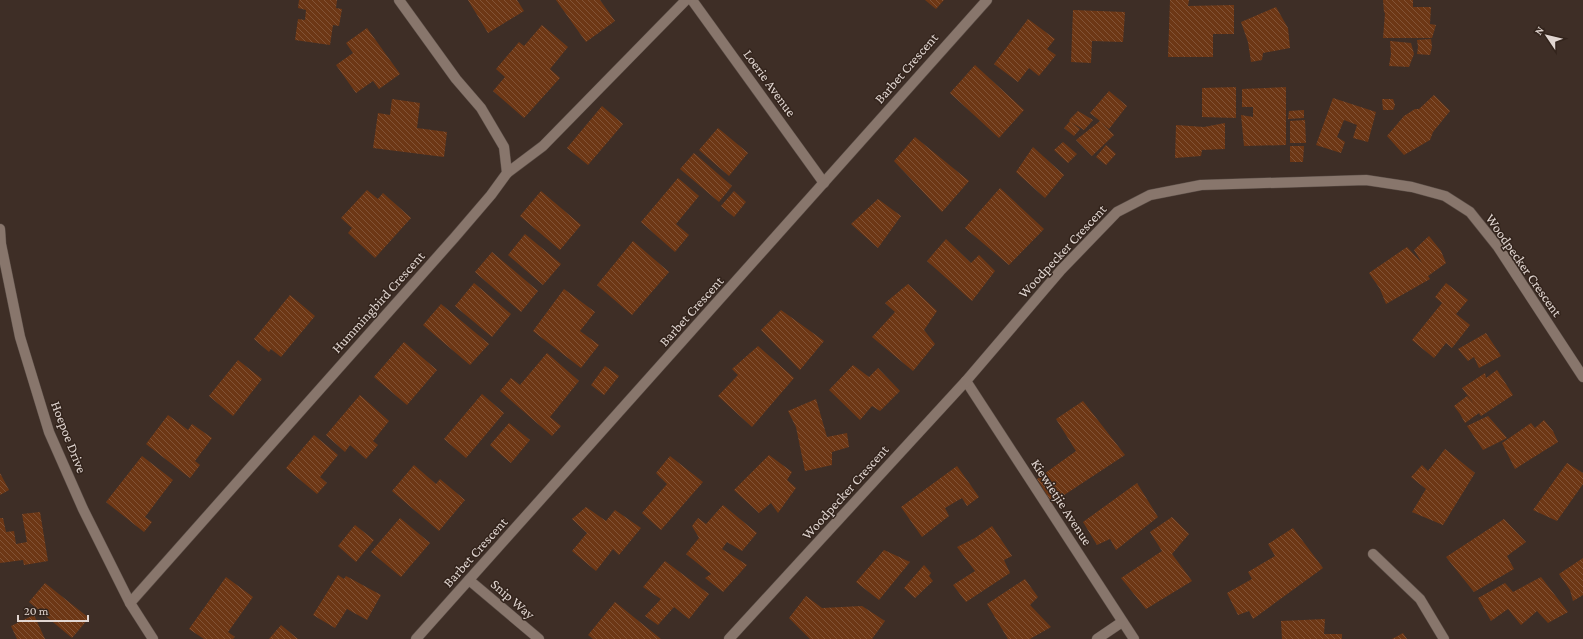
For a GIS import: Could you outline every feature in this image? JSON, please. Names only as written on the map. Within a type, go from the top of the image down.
[{"type":"street","points":[[399,0],[456,80],[481,108],[504,147],[506,173]]},
{"type":"street","name":"Hummingbird Crescent","points":[[130,603],[460,231],[491,195],[506,173],[543,146],[686,0]]},
{"type":"street","name":"Loerie Avenue","points":[[692,0],[824,183]]},
{"type":"street","name":"Barbet Crescent","points":[[416,639],[987,0]]},
{"type":"street","name":"Woodpecker Crescent","points":[[730,639],[966,381],[1061,270],[1117,212],[1150,196],[1201,185],[1366,180],[1412,187],[1445,196],[1470,212],[1498,247],[1583,378]]},
{"type":"street","name":"Hoepoe Drive","points":[[0,229],[1,244],[20,336],[49,432],[83,509],[130,603],[153,639]]},
{"type":"street","name":"Kiewietjie Avenue","points":[[966,381],[1134,639]]},
{"type":"street","points":[[1373,554],[1420,599],[1444,639]]},
{"type":"street","name":"Snip Way","points":[[470,580],[538,639]]},
{"type":"street","points":[[1097,639],[1122,622]]},
{"type":"building","points":[[299,0],[337,0],[336,8],[342,9],[339,26],[333,25],[330,45],[295,40],[298,19],[305,20],[306,10],[298,8]]},
{"type":"building","points":[[468,0],[517,0],[524,11],[488,33]]},
{"type":"building","points":[[556,0],[600,0],[615,21],[586,42]]},
{"type":"building","points":[[925,0],[944,0],[936,9]]},
{"type":"building","points":[[1170,0],[1189,0],[1188,6],[1234,5],[1234,34],[1213,34],[1213,57],[1168,57]]},
{"type":"building","points":[[1383,0],[1413,0],[1413,7],[1431,7],[1430,24],[1436,25],[1432,38],[1383,38],[1385,13]]},
{"type":"building","points":[[1276,7],[1288,28],[1290,48],[1263,53],[1262,60],[1251,62],[1248,42],[1241,22]]},
{"type":"building","points":[[1073,10],[1125,12],[1123,42],[1092,41],[1091,63],[1071,62]]},
{"type":"building","points":[[1028,19],[1055,39],[1047,49],[1056,55],[1039,76],[1029,68],[1018,82],[994,64]]},
{"type":"building","points":[[542,25],[568,47],[550,69],[560,78],[524,118],[493,91],[505,77],[496,69],[519,42],[524,46]]},
{"type":"building","points":[[367,28],[400,74],[379,89],[373,81],[356,93],[336,65],[353,53],[346,43]]},
{"type":"building","points":[[1431,39],[1432,47],[1430,55],[1417,54],[1417,40]]},
{"type":"building","points":[[1390,41],[1411,43],[1414,54],[1409,67],[1389,66],[1391,54]]},
{"type":"building","points":[[975,65],[1024,110],[999,138],[950,93]]},
{"type":"building","points":[[1236,87],[1236,118],[1202,117],[1202,88]]},
{"type":"building","points":[[1286,87],[1286,145],[1244,146],[1241,115],[1253,117],[1253,107],[1242,107],[1242,89]]},
{"type":"building","points":[[1109,91],[1127,106],[1109,129],[1101,122],[1114,135],[1092,156],[1076,140],[1100,121],[1090,113]]},
{"type":"building","points":[[1434,95],[1450,111],[1433,132],[1430,140],[1404,155],[1387,136],[1404,116],[1415,109],[1419,109]]},
{"type":"building","points":[[1333,98],[1376,112],[1368,142],[1353,138],[1357,125],[1344,120],[1337,137],[1345,142],[1341,153],[1316,145]]},
{"type":"building","points":[[392,99],[420,103],[417,128],[447,132],[444,157],[373,148],[378,113],[390,115]]},
{"type":"building","points":[[1382,99],[1393,99],[1395,105],[1393,110],[1383,110]]},
{"type":"building","points":[[602,106],[623,124],[588,165],[567,148]]},
{"type":"building","points":[[1304,110],[1304,118],[1288,119],[1289,111]]},
{"type":"building","points":[[1078,111],[1093,120],[1084,130],[1071,122],[1080,129],[1074,136],[1064,128],[1070,121],[1069,120]]},
{"type":"building","points":[[1305,120],[1306,143],[1290,143],[1290,121]]},
{"type":"building","points":[[1225,123],[1225,149],[1202,150],[1201,156],[1175,158],[1176,125],[1204,127]]},
{"type":"building","points":[[718,128],[748,153],[729,176],[699,150]]},
{"type":"building","points":[[915,137],[969,181],[942,212],[894,161]]},
{"type":"building","points":[[1063,142],[1077,154],[1068,163],[1054,150]]},
{"type":"building","points":[[1106,145],[1116,154],[1106,165],[1096,157]]},
{"type":"building","points":[[1290,146],[1304,146],[1303,162],[1290,162]]},
{"type":"building","points":[[1033,147],[1064,175],[1045,198],[1016,172]]},
{"type":"building","points":[[694,153],[732,186],[719,202],[680,169]]},
{"type":"building","points":[[678,178],[699,196],[676,224],[689,235],[675,252],[641,222]]},
{"type":"building","points":[[1000,188],[1044,229],[1009,265],[965,228]]},
{"type":"building","points":[[367,190],[378,199],[383,193],[411,218],[375,258],[348,233],[352,228],[341,218]]},
{"type":"building","points":[[541,191],[581,225],[560,250],[520,216]]},
{"type":"building","points":[[734,191],[746,202],[734,217],[721,206]]},
{"type":"building","points":[[878,199],[901,216],[878,248],[851,224]]},
{"type":"building","points":[[525,234],[561,264],[543,285],[508,255]]},
{"type":"building","points":[[1429,236],[1441,251],[1446,263],[1428,276],[1430,279],[1386,304],[1380,289],[1369,273],[1407,247],[1422,263],[1414,250]]},
{"type":"building","points":[[946,239],[971,263],[979,255],[995,271],[972,301],[927,261]]},
{"type":"building","points":[[633,241],[669,272],[632,315],[597,285]]},
{"type":"building","points":[[492,252],[538,291],[521,312],[475,272]]},
{"type":"building","points":[[474,283],[511,314],[492,337],[455,306]]},
{"type":"building","points":[[1446,283],[1468,300],[1456,314],[1470,325],[1452,348],[1446,343],[1434,358],[1412,340],[1442,303],[1435,297]]},
{"type":"building","points":[[908,284],[937,311],[924,330],[935,344],[913,371],[872,337],[895,312],[885,303]]},
{"type":"building","points":[[564,289],[595,312],[580,331],[599,345],[581,368],[533,331]]},
{"type":"building","points":[[290,295],[315,316],[281,357],[271,349],[269,352],[254,339]]},
{"type":"building","points":[[441,304],[489,344],[470,365],[423,325]]},
{"type":"building","points":[[781,310],[824,341],[800,370],[761,330]]},
{"type":"building","points":[[1486,333],[1501,356],[1479,368],[1474,357],[1468,361],[1458,349]]},
{"type":"building","points":[[404,342],[437,370],[407,405],[374,377]]},
{"type":"building","points":[[758,346],[794,378],[752,427],[718,396],[738,375],[732,369]]},
{"type":"building","points":[[547,353],[579,381],[550,417],[561,426],[552,436],[500,391],[511,378],[520,385]]},
{"type":"building","points":[[238,360],[262,379],[233,416],[209,396]]},
{"type":"building","points":[[853,365],[869,377],[878,368],[900,391],[880,411],[872,406],[860,420],[829,390]]},
{"type":"building","points":[[605,366],[619,376],[604,395],[591,385]]},
{"type":"building","points":[[1497,370],[1513,395],[1481,416],[1479,413],[1465,423],[1454,406],[1467,396],[1474,404],[1462,388],[1485,373],[1486,378]]},
{"type":"building","points":[[482,394],[504,413],[466,458],[444,439]]},
{"type":"building","points":[[360,395],[389,421],[373,441],[378,445],[366,459],[350,445],[345,452],[326,435]]},
{"type":"building","points":[[816,399],[827,437],[847,433],[849,447],[832,452],[832,465],[805,471],[796,427],[788,411]]},
{"type":"building","points":[[1083,401],[1125,455],[1052,503],[1037,479],[1076,451],[1056,419]]},
{"type":"building","points":[[168,415],[188,430],[192,424],[212,438],[195,461],[200,465],[190,478],[146,444]]},
{"type":"building","points":[[1488,416],[1507,438],[1483,450],[1467,426]]},
{"type":"building","points":[[1544,420],[1553,431],[1558,442],[1515,469],[1502,443],[1531,423],[1535,428]]},
{"type":"building","points":[[509,423],[530,440],[511,463],[490,445]]},
{"type":"building","points":[[314,435],[338,455],[320,477],[327,483],[317,494],[286,468]]},
{"type":"building","points":[[1445,449],[1475,473],[1443,525],[1412,512],[1426,489],[1411,477],[1422,465],[1428,471]]},
{"type":"building","points":[[769,455],[792,472],[787,480],[796,488],[778,513],[771,503],[759,513],[734,490]]},
{"type":"building","points":[[142,456],[173,480],[145,517],[152,522],[144,532],[106,502]]},
{"type":"building","points":[[670,456],[703,482],[661,530],[642,513],[667,484],[656,473]]},
{"type":"building","points":[[1567,463],[1583,473],[1583,484],[1557,521],[1533,510]]},
{"type":"building","points":[[414,465],[436,484],[440,479],[465,500],[439,531],[392,491]]},
{"type":"building","points":[[957,466],[979,497],[967,506],[962,498],[945,508],[949,516],[922,537],[901,507]]},
{"type":"building","points":[[0,473],[9,490],[0,495]]},
{"type":"building","points":[[1137,483],[1158,517],[1116,550],[1110,539],[1097,545],[1083,522]]},
{"type":"building","points":[[723,505],[757,533],[742,551],[727,542],[722,549],[747,565],[723,592],[705,578],[711,574],[686,554],[699,538],[692,526],[698,518],[706,524]]},
{"type":"building","points":[[586,507],[606,521],[615,510],[641,528],[619,555],[613,549],[596,571],[572,551],[587,533],[572,519]]},
{"type":"building","points":[[40,512],[48,561],[24,565],[23,560],[0,563],[0,518],[3,518],[6,532],[14,531],[16,544],[27,542],[22,514]]},
{"type":"building","points":[[1172,517],[1189,534],[1172,554],[1192,581],[1146,609],[1121,578],[1162,551],[1150,532]]},
{"type":"building","points":[[400,518],[430,543],[401,577],[371,552]]},
{"type":"building","points":[[1504,519],[1526,542],[1507,556],[1514,569],[1474,592],[1446,557]]},
{"type":"building","points":[[355,525],[374,540],[356,562],[338,546]]},
{"type":"building","points":[[992,526],[1012,556],[1004,560],[1010,573],[966,602],[953,585],[975,571],[957,547],[975,538]]},
{"type":"building","points":[[1293,528],[1323,568],[1253,619],[1249,611],[1238,615],[1227,593],[1252,579],[1248,572],[1275,556],[1268,544]]},
{"type":"building","points":[[884,550],[910,562],[879,600],[856,582]]},
{"type":"building","points":[[1583,558],[1583,595],[1573,601],[1570,590],[1559,574]]},
{"type":"building","points":[[665,561],[709,594],[689,619],[674,607],[658,625],[645,616],[661,599],[643,587]]},
{"type":"building","points":[[924,565],[931,573],[929,576],[933,581],[915,598],[904,588]]},
{"type":"building","points":[[338,575],[344,579],[346,576],[381,595],[367,620],[347,609],[335,628],[313,615]]},
{"type":"building","points":[[226,577],[253,597],[228,632],[235,637],[233,639],[204,639],[189,629]]},
{"type":"building","points":[[1541,577],[1568,612],[1548,623],[1537,611],[1521,625],[1508,609],[1491,621],[1478,598],[1505,583],[1513,592]]},
{"type":"building","points":[[1025,579],[1038,597],[1030,605],[1051,627],[1030,639],[1008,639],[987,604]]},
{"type":"building","points":[[45,583],[89,618],[72,638],[29,602]]},
{"type":"building","points":[[806,596],[822,608],[862,606],[885,621],[872,639],[810,639],[789,618]]},
{"type":"building","points":[[615,602],[661,639],[593,639],[588,635]]},
{"type":"building","points":[[34,615],[45,639],[17,639],[11,626]]},
{"type":"building","points":[[1325,619],[1324,634],[1342,634],[1342,639],[1282,639],[1281,621]]},
{"type":"building","points":[[281,625],[298,639],[269,639]]},
{"type":"building","points":[[1403,633],[1407,639],[1392,639]]}]
